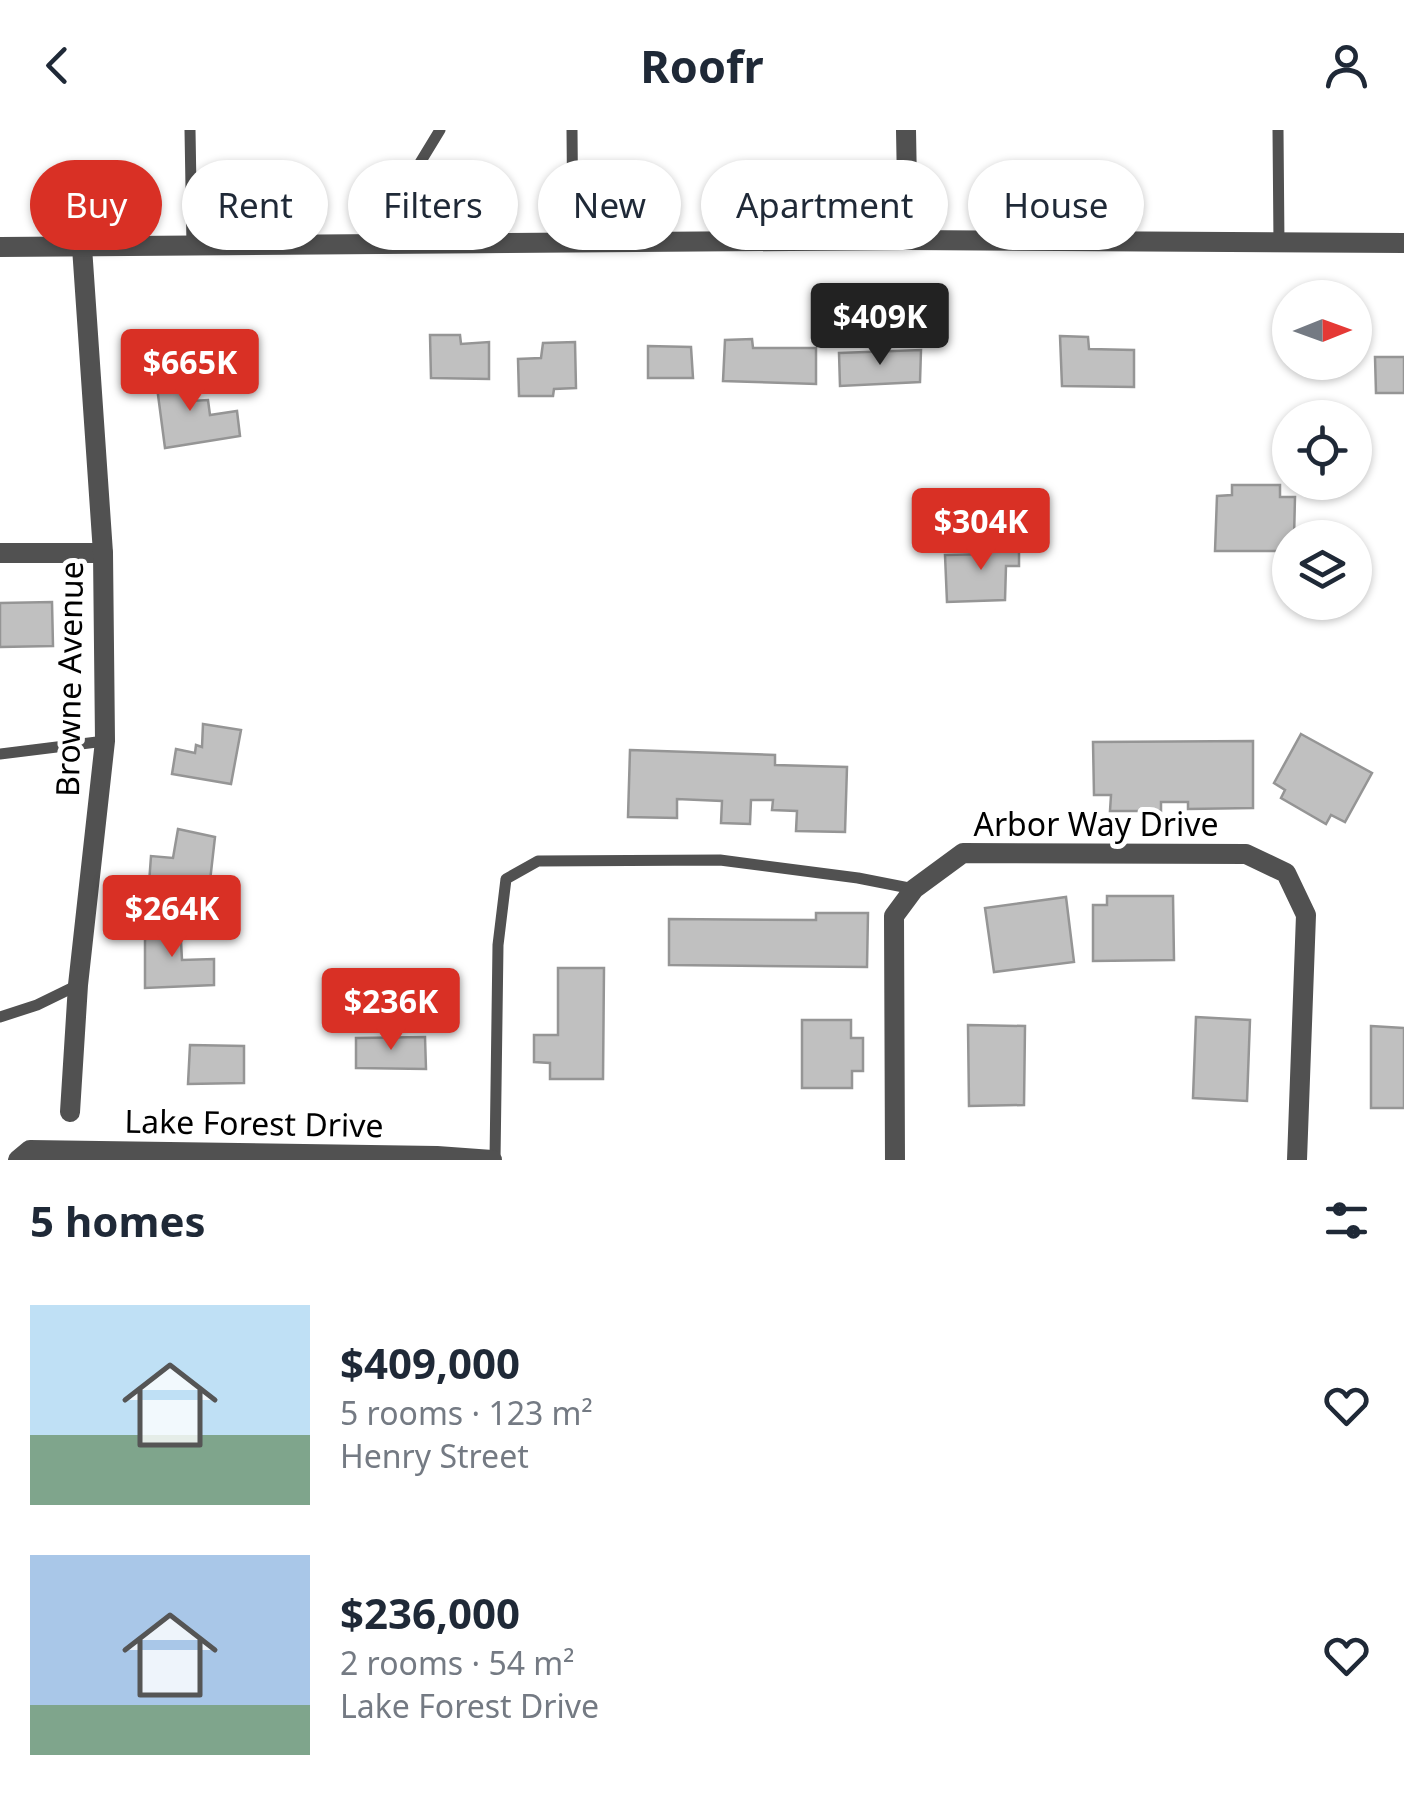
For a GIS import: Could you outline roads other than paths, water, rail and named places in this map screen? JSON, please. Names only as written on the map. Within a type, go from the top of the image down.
[{"type":"street","points":[[906,130],[907,160]]},
{"type":"street","points":[[948,240],[1404,243]]},
{"type":"street","points":[[0,247],[30,247]]},
{"type":"street","name":"Browne Avenue","points":[[70,1112],[78,985],[105,740],[102,552],[82,250]]},
{"type":"street","points":[[0,554],[102,552]]},
{"type":"street","name":"Arbor Way Drive","points":[[914,889],[963,853],[1246,854],[1286,873],[1306,915],[1297,1160]]},
{"type":"street","points":[[895,1160],[894,916],[914,889]]},
{"type":"street","name":"Lake Forest Drive","points":[[18,1160],[30,1150],[94,1156],[494,1160]]},
{"type":"lane","points":[[190,130],[191,160]]},
{"type":"lane","points":[[422,160],[440,130]]},
{"type":"lane","points":[[572,130],[573,160]]},
{"type":"lane","points":[[1278,130],[1278,244]]},
{"type":"lane","points":[[0,754],[105,740]]},
{"type":"lane","points":[[494,1160],[498,945],[506,879],[538,861],[720,860],[914,889]]},
{"type":"lane","points":[[0,1017],[38,1005],[78,985]]}]
